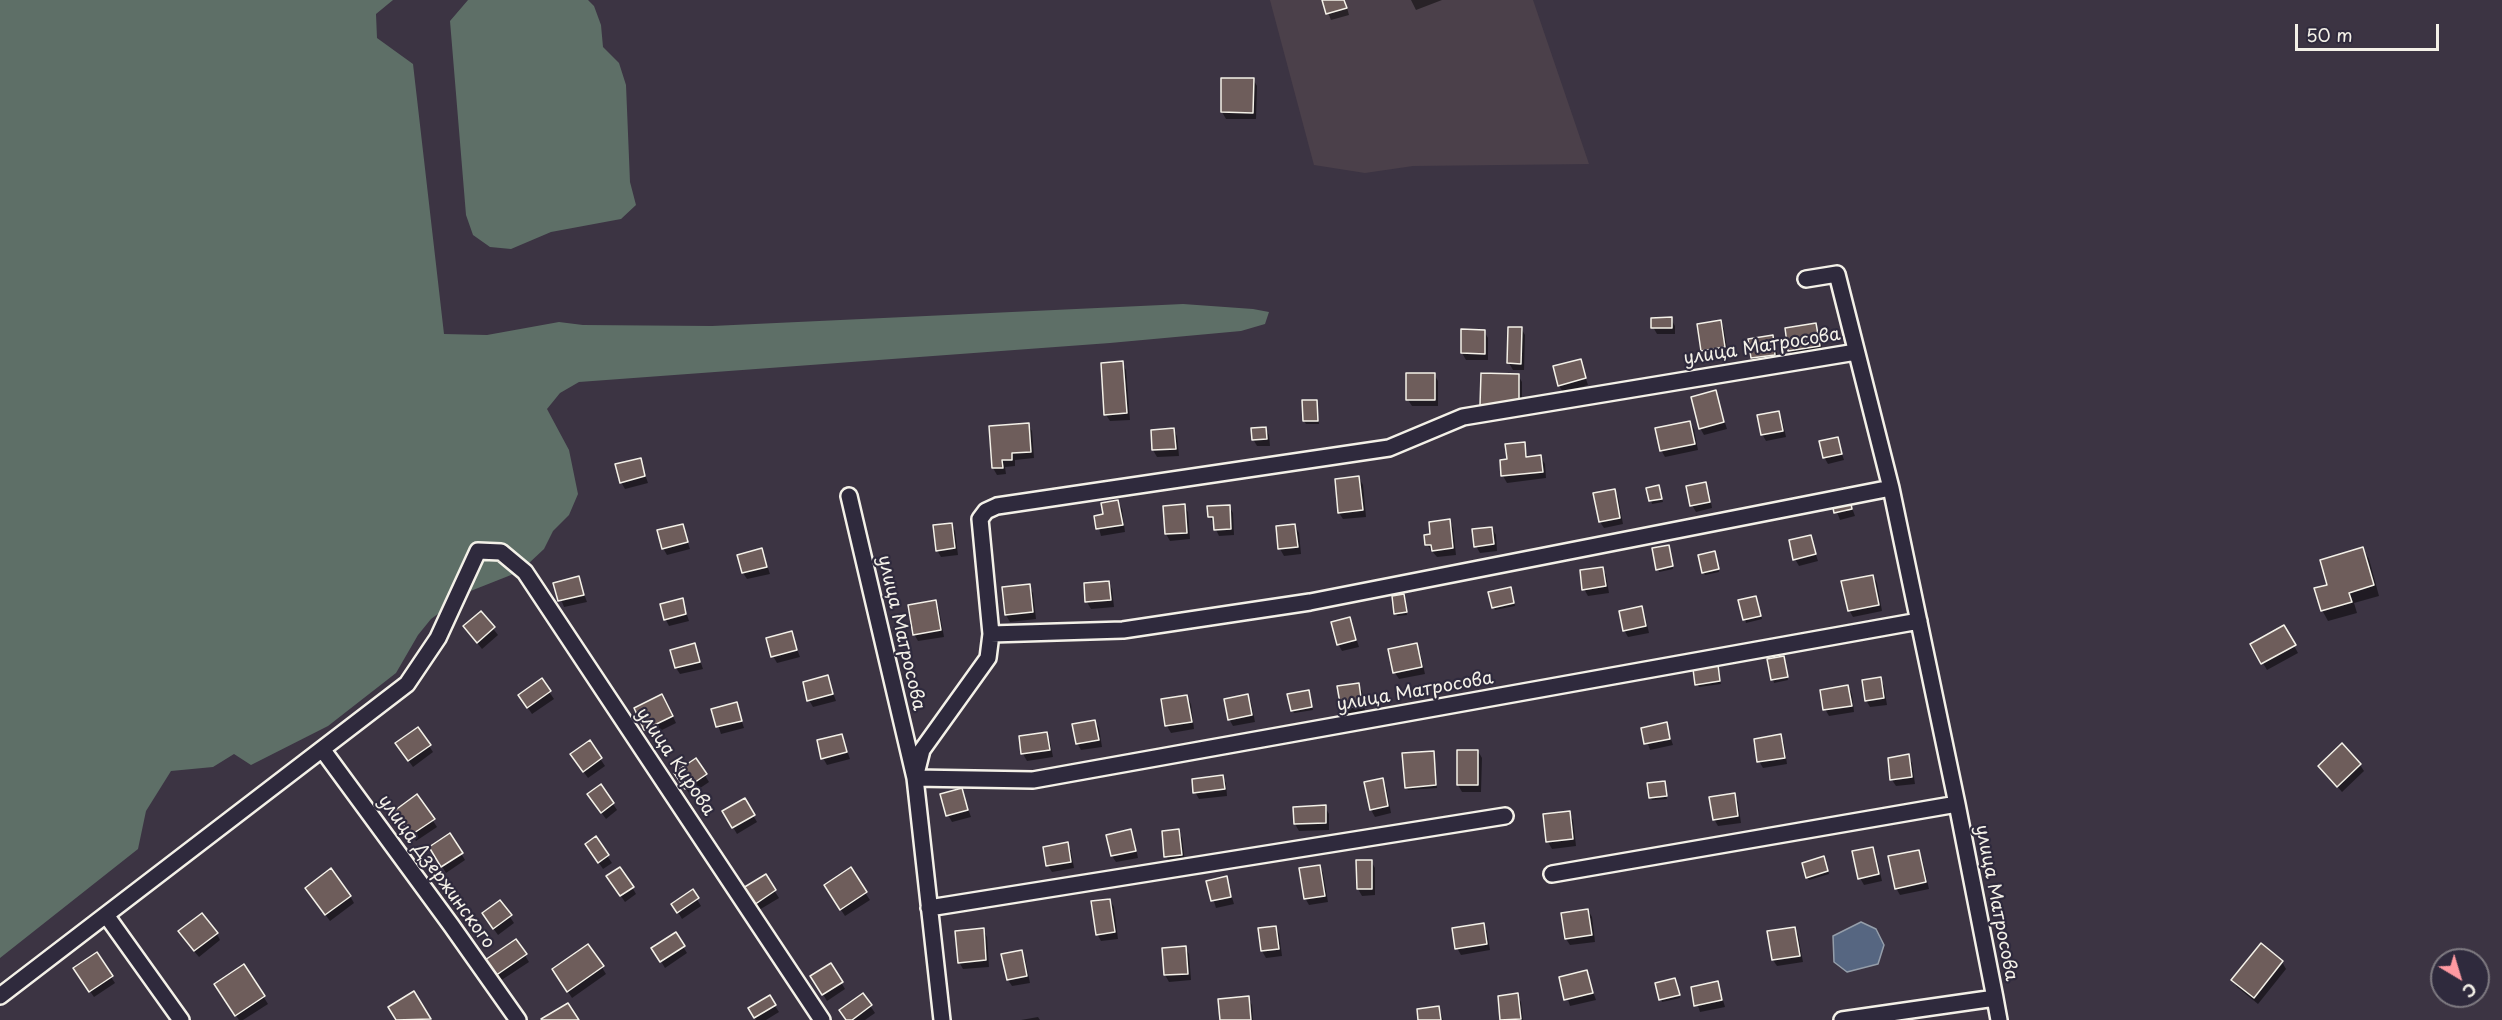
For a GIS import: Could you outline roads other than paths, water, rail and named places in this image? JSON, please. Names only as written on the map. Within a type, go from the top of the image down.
[{"type":"street","name":"улица Матросова","points":[[1806,279],[1837,274],[1891,488],[1995,998],[1842,1020]]},
{"type":"street","name":"улица Матросова","points":[[915,778],[922,750],[988,658],[992,634],[980,519],[986,511],[997,506],[1389,448],[1463,417],[1856,351]]},
{"type":"street","points":[[992,634],[1123,630],[1310,602],[1891,488]]},
{"type":"street","name":"улица Матросова","points":[[849,496],[915,778],[942,1020]]},
{"type":"street","name":"улица Кирова","points":[[322,748],[406,684],[438,638],[478,551],[501,552],[525,572],[822,1020]]},
{"type":"street","name":"улица Матросова","points":[[915,778],[1033,780],[1919,621]]},
{"type":"street","points":[[0,996],[322,748]]},
{"type":"street","name":"улица Дзержинского","points":[[322,748],[518,1020]]},
{"type":"street","name":"улица Матросова","points":[[1552,874],[1957,804]]},
{"type":"street","points":[[929,908],[1504,816]]},
{"type":"street","points":[[106,915],[181,1020]]},
{"type":"street","points":[[1995,998],[1999,1020]]},
{"type":"water","points":[[1861,922],[1876,929],[1884,945],[1878,964],[1847,972],[1834,962],[1833,936]]}]
